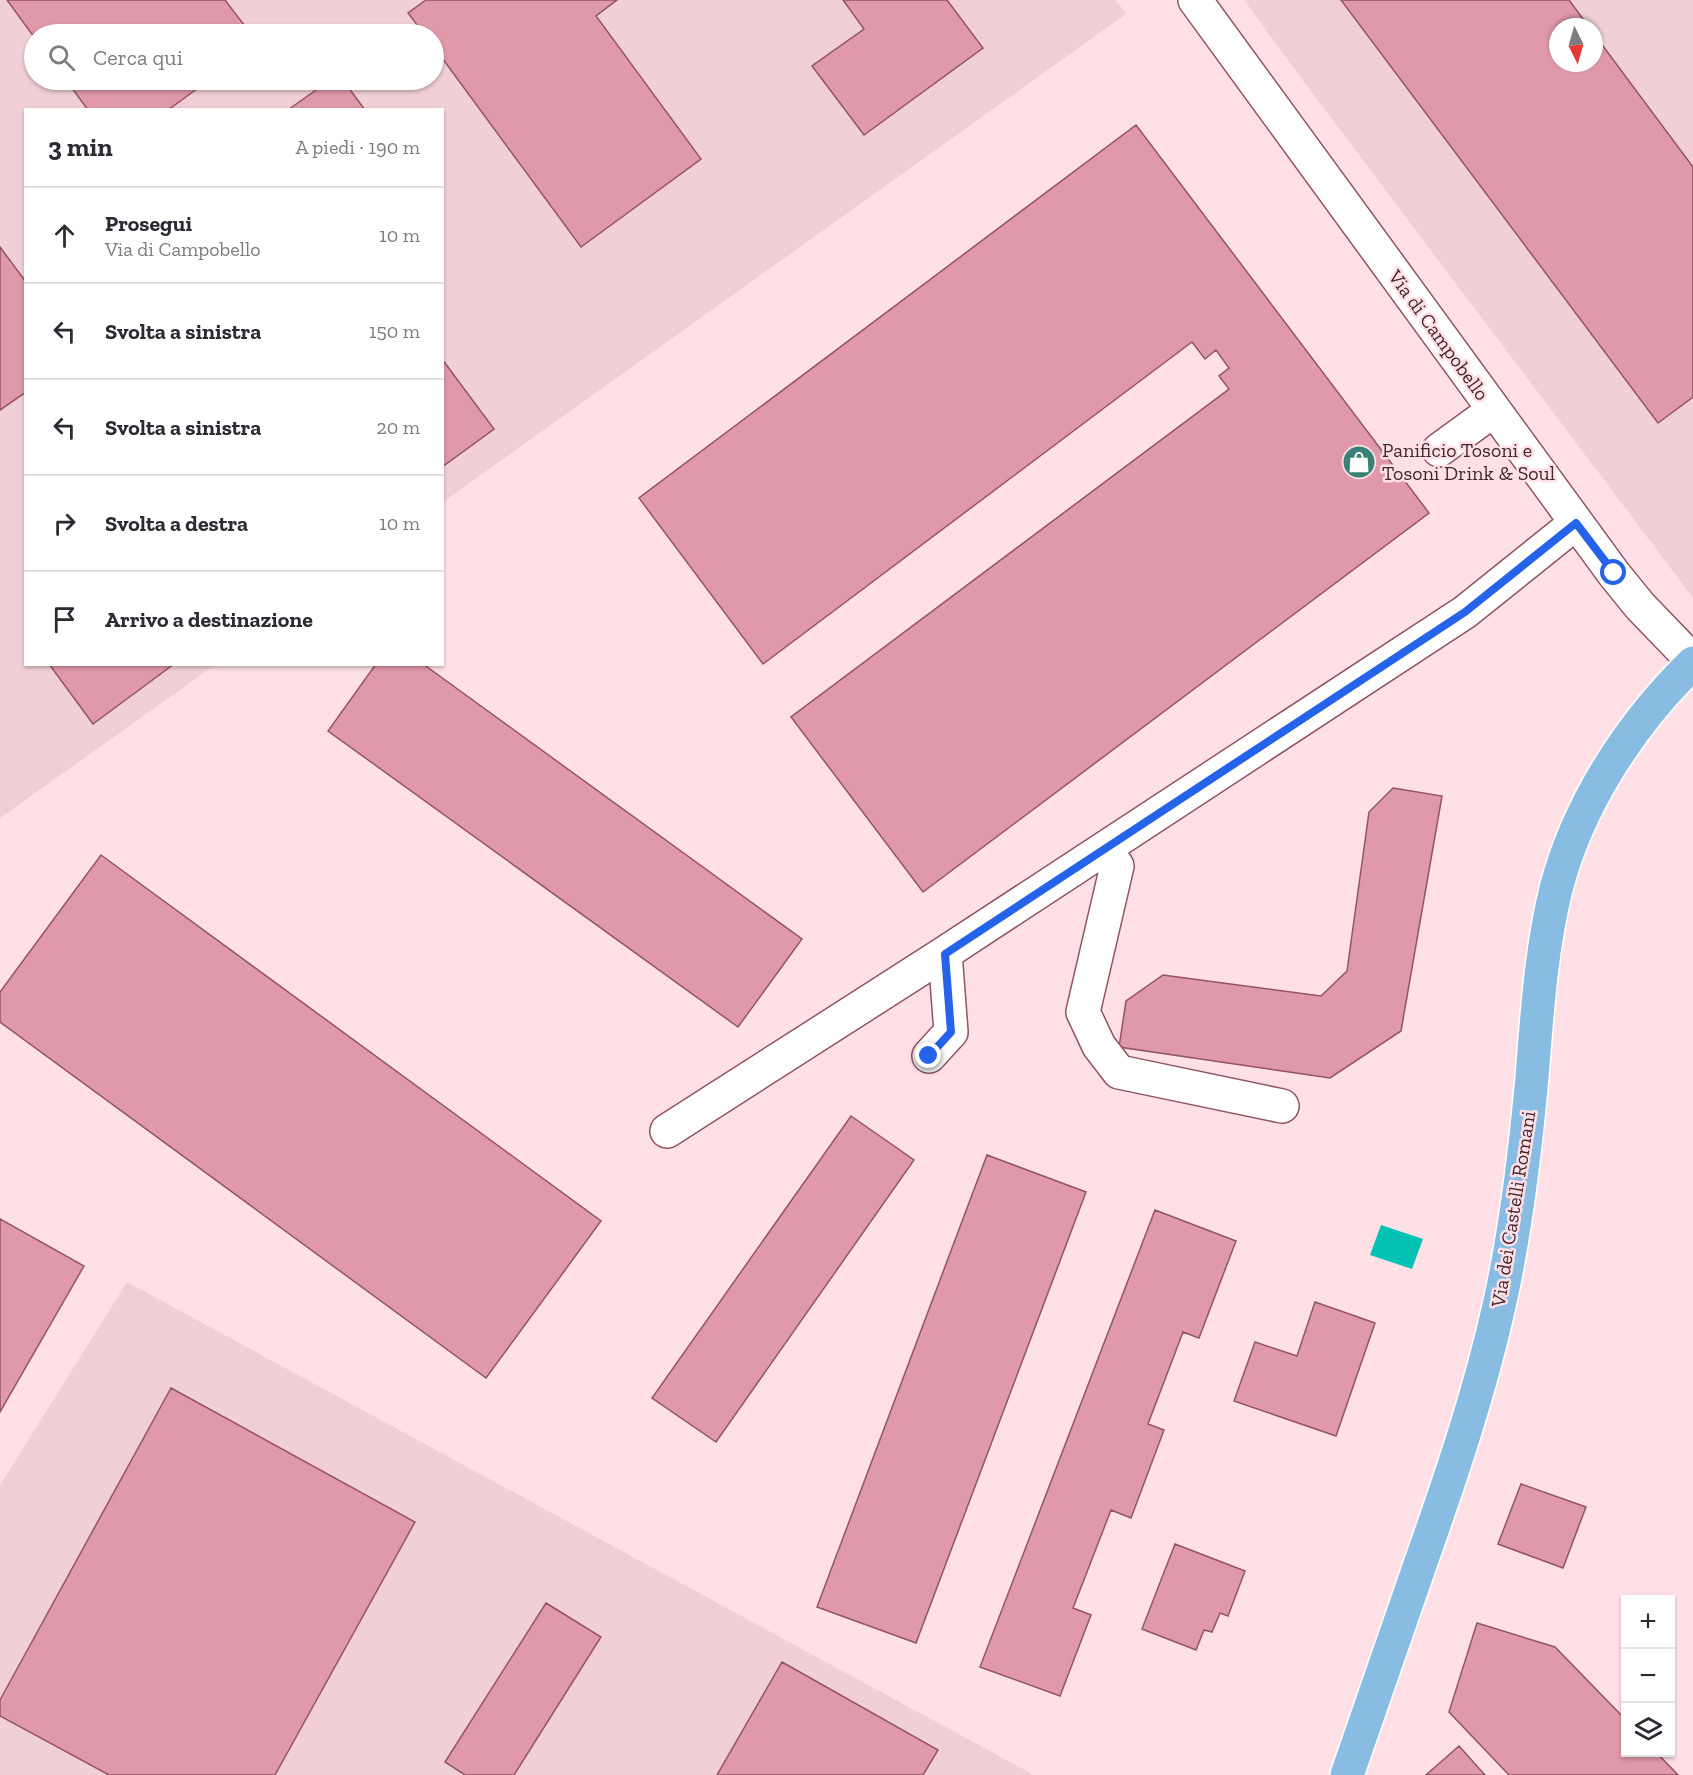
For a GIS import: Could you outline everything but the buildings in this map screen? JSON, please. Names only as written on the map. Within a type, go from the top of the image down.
[{"type":"main road","name":"Via dei Castelli Romani","points":[[1347,1775],[1456,1460],[1499,1306],[1519,1200],[1540,990],[1557,886],[1579,828],[1605,776],[1625,744],[1659,699],[1693,662]]},
{"type":"street","name":"Via di Campobello","points":[[1195,0],[1213,46],[1494,410],[1640,606],[1693,662]]},
{"type":"street","points":[[1439,450],[1494,410]]},
{"type":"street","points":[[667,1131],[945,954],[1465,612],[1576,523]]},
{"type":"street","points":[[1105,849],[1117,866],[1083,1012],[1099,1046],[1119,1072],[1282,1106]]},
{"type":"street","points":[[929,1056],[951,1032],[945,954]]},
{"type":"shaded area","points":[[0,0],[1116,0],[1126,14],[444,501],[444,108],[24,108],[24,666],[214,666],[0,818]]},
{"type":"shaded area","points":[[1244,0],[1693,0],[1693,598],[1301,78]]},
{"type":"shaded area","points":[[1381,1225],[1423,1239],[1412,1269],[1370,1255]]},
{"type":"shaded area","points":[[127,1282],[1034,1775],[0,1775],[0,1485]]},
{"type":"place","name":"Panificio Tosoni e Tosoni Drink & Soul","points":[[1359,462]]},
{"type":"route","points":[[929,1056],[951,1032],[945,954],[1465,612],[1576,523],[1614,573]]}]
